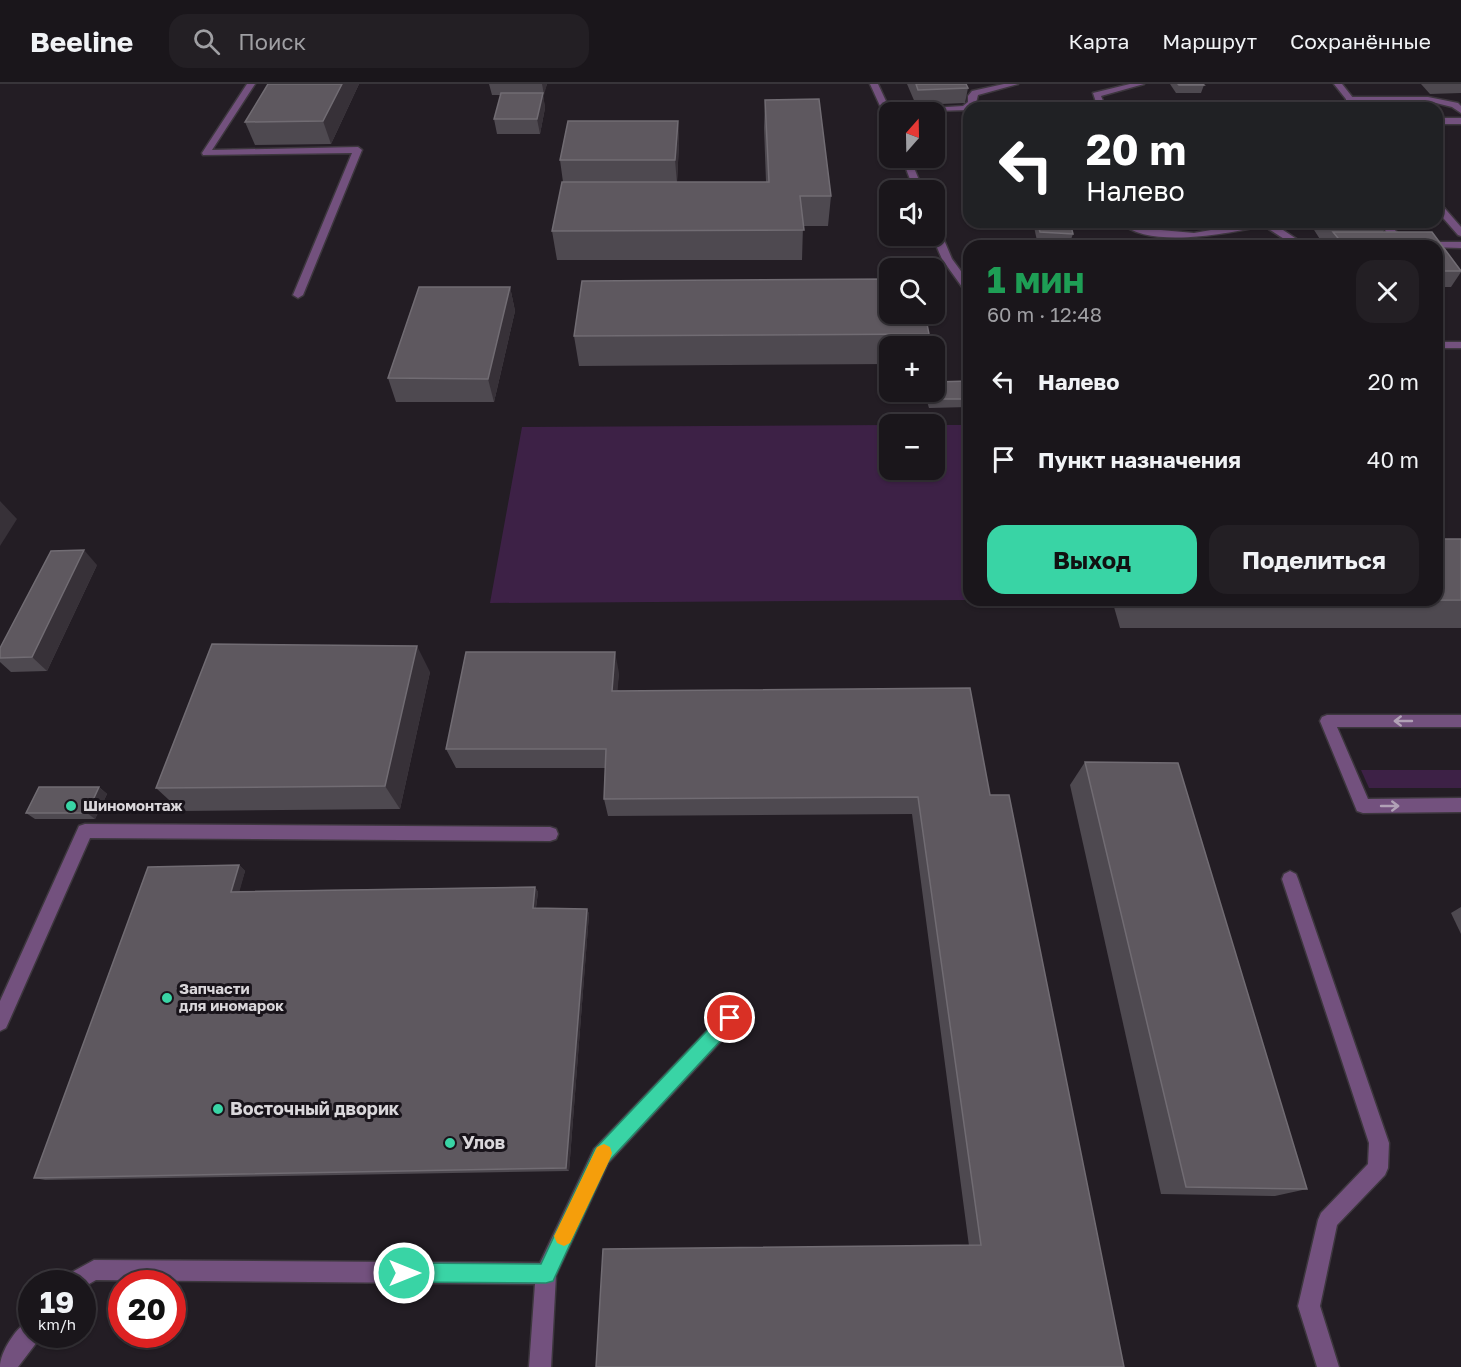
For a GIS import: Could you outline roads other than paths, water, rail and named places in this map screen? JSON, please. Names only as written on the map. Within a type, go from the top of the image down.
[{"type":"street","points":[[251,84],[206,153],[358,150],[298,294]]},
{"type":"street","points":[[874,84],[883,102]]},
{"type":"street","points":[[972,102],[972,96],[975,93],[1014,84]]},
{"type":"street","points":[[1099,102],[1096,95],[1140,84]]},
{"type":"street","points":[[1338,84],[1352,102]]},
{"type":"street","points":[[1349,99],[1428,99],[1442,102]]},
{"type":"street","points":[[1443,102],[1455,105],[1461,111]]},
{"type":"street","points":[[945,109],[963,108]]},
{"type":"street","points":[[1443,121],[1461,121]]},
{"type":"street","points":[[1443,212],[1461,234]]},
{"type":"street","points":[[1139,228],[1198,236],[1236,228]]},
{"type":"street","points":[[1274,228],[1293,240]]},
{"type":"street","points":[[1443,245],[1461,245]]},
{"type":"street","points":[[942,246],[947,259],[963,281]]},
{"type":"street","points":[[1443,345],[1461,345]]},
{"type":"street","points":[[1461,721],[1327,721],[1363,806],[1461,805]]},
{"type":"street","points":[[0,1022],[85,831],[550,834]]},
{"type":"street","points":[[1290,879],[1379,1143],[1378,1168],[1328,1220],[1310,1306],[1328,1367]]},
{"type":"street","points":[[540,1367],[546,1274],[601,1155],[730,1018]]},
{"type":"street","points":[[96,1270],[546,1274]]},
{"type":"street","points":[[5,1367],[19,1348]]},
{"type":"place","name":"Шиномонтаж","points":[[71,806]]},
{"type":"place","name":"Запчасти для иномарок","points":[[167,998]]},
{"type":"place","name":"Восточный дворик","points":[[218,1109]]},
{"type":"place","name":"Улов","points":[[450,1143]]}]
